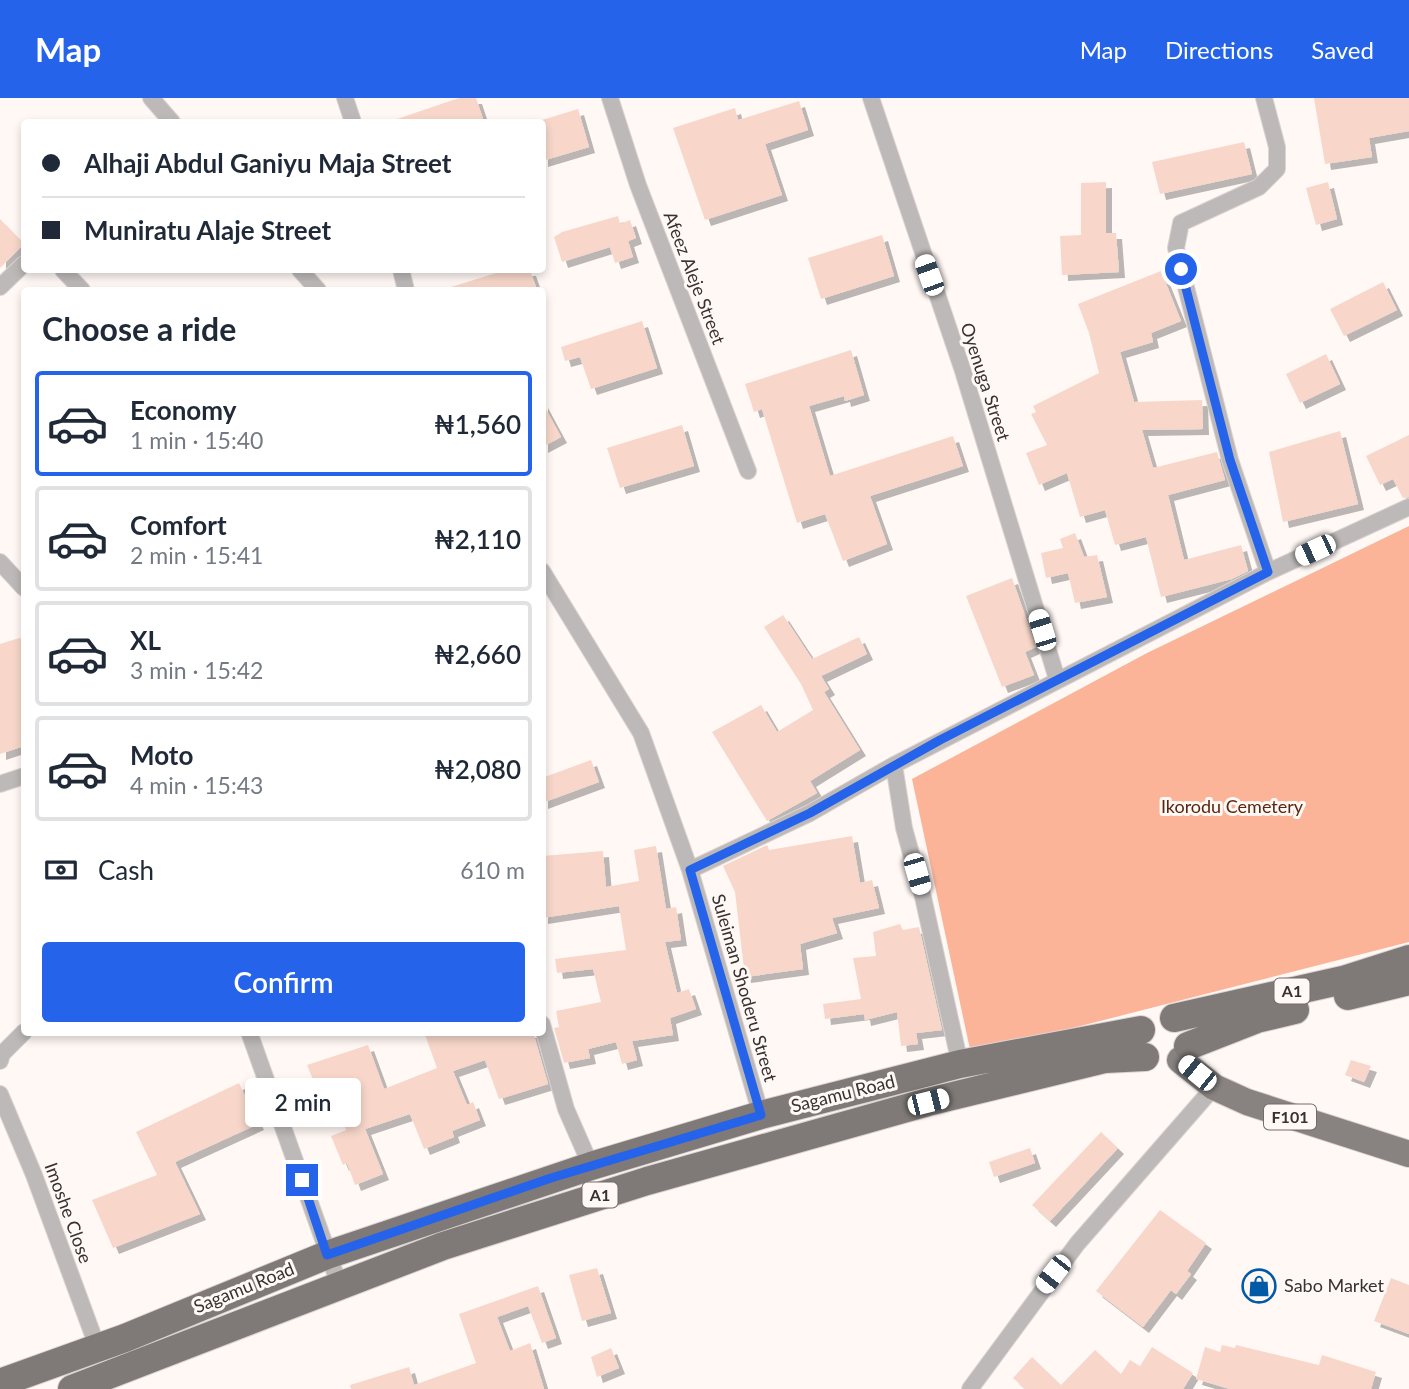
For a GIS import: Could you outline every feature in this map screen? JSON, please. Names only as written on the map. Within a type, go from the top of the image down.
[{"type":"highway","name":"A1","points":[[1409,959],[1343,979],[1174,1018],[1158,1016],[1151,1019],[1143,1044],[1164,1066],[1184,1053],[1257,1019],[1409,981]]},
{"type":"highway","points":[[1174,1018],[1186,1029],[1184,1053]]},
{"type":"highway","name":"Sagamu Road","points":[[0,1383],[125,1338],[327,1255],[591,1166],[761,1115],[960,1064],[1143,1044]]},
{"type":"highway","name":"Sagamu Road","points":[[72,1389],[443,1246],[660,1177],[928,1102],[1105,1059],[1143,1044]]},
{"type":"main road","name":"F101","points":[[1184,1053],[1214,1087],[1247,1102],[1409,1154]]},
{"type":"street","points":[[151,98],[169,119]]},
{"type":"street","points":[[345,98],[352,119]]},
{"type":"street","name":"Afeez Aleje Street","points":[[610,98],[641,194],[748,471]]},
{"type":"street","name":"Oyenuga Street","points":[[871,98],[963,371],[1057,679]]},
{"type":"street","points":[[1265,98],[1278,147],[1277,169],[1259,187],[1181,223],[1176,248],[1230,460],[1268,572]]},
{"type":"street","points":[[0,287],[21,267]]},
{"type":"street","points":[[66,273],[79,287]]},
{"type":"street","points":[[303,273],[315,287]]},
{"type":"street","points":[[690,870],[810,813],[894,765],[1057,679],[1268,572],[1409,507]]},
{"type":"street","points":[[0,562],[21,585]]},
{"type":"street","name":"Suleiman Shoderu Street","points":[[546,578],[641,733],[690,870],[761,1115]]},
{"type":"street","points":[[894,765],[904,828],[923,897],[960,1064]]},
{"type":"street","points":[[0,784],[21,777]]},
{"type":"street","points":[[0,1061],[2,1054],[21,1035]]},
{"type":"street","points":[[251,1036],[339,1284]]},
{"type":"street","points":[[545,1036],[566,1109],[591,1166]]},
{"type":"street","points":[[970,1389],[1077,1244],[1214,1087]]},
{"type":"street","name":"Imoshe Close","points":[[0,1094],[34,1175],[97,1346]]},
{"type":"green space","name":"Ikorodu Cemetery","points":[[1409,526],[1409,942],[971,1054],[912,779],[1147,653]]},
{"type":"building","points":[[459,98],[476,98],[483,119],[397,119]]},
{"type":"building","points":[[1314,98],[1409,98],[1409,131],[1369,138],[1372,157],[1325,164]]},
{"type":"building","points":[[799,101],[808,130],[765,144],[782,195],[705,220],[673,128],[735,108],[738,120]]},
{"type":"building","points":[[578,109],[589,147],[546,160],[545,119]]},
{"type":"building","points":[[1244,142],[1252,174],[1160,194],[1152,162]]},
{"type":"building","points":[[1106,182],[1106,233],[1116,233],[1119,272],[1062,275],[1060,236],[1081,235],[1081,183]]},
{"type":"building","points":[[1328,182],[1337,219],[1316,225],[1306,188]]},
{"type":"building","points":[[618,216],[620,224],[630,220],[636,238],[628,241],[633,257],[615,263],[610,247],[562,262],[554,237],[562,232]]},
{"type":"building","points":[[0,219],[21,241],[21,247],[0,268]]},
{"type":"building","points":[[882,235],[894,276],[821,299],[808,258]]},
{"type":"building","points":[[1161,271],[1181,321],[1151,333],[1153,342],[1120,352],[1134,402],[1202,400],[1203,429],[1142,430],[1153,468],[1217,452],[1225,480],[1168,495],[1184,560],[1241,545],[1248,571],[1232,579],[1161,597],[1146,537],[1115,545],[1105,510],[1080,517],[1067,473],[1039,485],[1026,453],[1047,445],[1031,414],[1036,412],[1033,406],[1099,373],[1078,304]]},
{"type":"building","points":[[496,273],[531,273],[536,287],[451,287]]},
{"type":"building","points":[[1383,282],[1397,310],[1344,336],[1330,309]]},
{"type":"building","points":[[642,321],[657,368],[591,389],[580,357],[565,361],[561,347]]},
{"type":"building","points":[[851,350],[864,395],[845,401],[844,396],[809,406],[830,476],[953,436],[963,466],[870,496],[887,544],[843,561],[825,514],[797,523],[762,409],[754,412],[745,384]]},
{"type":"building","points":[[1326,354],[1340,384],[1300,403],[1286,374]]},
{"type":"building","points":[[546,409],[561,437],[546,445]]},
{"type":"building","points":[[682,425],[694,466],[620,488],[607,448]]},
{"type":"building","points":[[1340,431],[1358,504],[1283,522],[1269,452]]},
{"type":"building","points":[[1409,435],[1409,497],[1403,498],[1393,479],[1380,485],[1366,456]]},
{"type":"building","points":[[1075,533],[1084,557],[1097,555],[1107,597],[1075,603],[1068,573],[1046,578],[1041,553],[1063,548],[1060,539]]},
{"type":"building","points":[[1012,578],[1036,647],[1025,652],[1034,675],[1002,687],[966,596]]},
{"type":"building","points":[[783,615],[812,659],[859,637],[867,654],[821,676],[829,689],[824,692],[860,750],[810,781],[817,793],[767,821],[712,732],[761,705],[777,732],[813,710],[801,684],[764,627]]},
{"type":"building","points":[[21,638],[21,747],[0,754],[0,644]]},
{"type":"building","points":[[591,760],[599,782],[546,802],[546,777]]},
{"type":"building","points":[[852,836],[860,883],[872,880],[879,908],[832,918],[837,933],[800,944],[803,969],[745,977],[735,892],[723,866],[767,845],[769,850]]},
{"type":"building","points":[[656,846],[666,909],[676,907],[681,940],[665,942],[677,993],[689,989],[696,1009],[670,1018],[673,1035],[632,1041],[637,1060],[622,1064],[616,1042],[588,1049],[590,1058],[564,1063],[554,1028],[559,1027],[556,1011],[601,1002],[593,969],[557,973],[555,959],[626,950],[619,906],[546,917],[546,856],[603,851],[606,887],[639,881],[634,850]]},
{"type":"building","points":[[900,924],[903,930],[919,927],[942,1030],[916,1033],[918,1044],[901,1046],[897,1012],[865,1020],[864,1014],[825,1019],[823,1004],[861,999],[853,958],[876,956],[873,932]]},
{"type":"building","points":[[425,1036],[534,1036],[548,1084],[499,1099],[485,1060],[453,1071],[467,1105],[473,1102],[480,1120],[452,1131],[454,1137],[424,1149],[410,1114],[365,1129],[383,1174],[355,1185],[347,1163],[343,1165],[331,1136],[346,1130],[328,1083],[316,1087],[307,1065],[368,1045],[384,1089],[437,1068]]},
{"type":"building","points":[[1351,1060],[1371,1066],[1364,1082],[1345,1075]]},
{"type":"building","points":[[239,1083],[258,1124],[175,1162],[200,1214],[113,1248],[92,1200],[157,1175],[136,1132]]},
{"type":"building","points":[[1101,1132],[1118,1148],[1050,1221],[1032,1205]]},
{"type":"building","points":[[1030,1148],[1035,1163],[994,1177],[989,1162]]},
{"type":"building","points":[[1160,1210],[1206,1243],[1187,1271],[1191,1274],[1176,1294],[1171,1290],[1143,1327],[1096,1291]]},
{"type":"building","points":[[597,1268],[611,1313],[582,1321],[569,1275]]},
{"type":"building","points":[[1391,1278],[1409,1285],[1409,1334],[1374,1321]]},
{"type":"building","points":[[538,1286],[556,1338],[542,1343],[528,1306],[497,1317],[510,1351],[530,1343],[544,1389],[351,1389],[350,1385],[409,1367],[414,1385],[476,1363],[459,1314]]},
{"type":"building","points":[[1222,1345],[1235,1348],[1236,1345],[1319,1365],[1322,1355],[1376,1372],[1371,1389],[1230,1389],[1196,1379],[1205,1347],[1220,1352]]},
{"type":"building","points":[[1152,1347],[1193,1373],[1183,1389],[1025,1389],[1013,1378],[1032,1357],[1061,1385],[1095,1350],[1121,1374],[1130,1360],[1140,1366]]},
{"type":"building","points":[[611,1348],[619,1368],[597,1377],[591,1357]]},
{"type":"place","name":"Sabo Market","points":[[1259,1286]]},
{"type":"route","points":[[302,1180],[327,1255],[551,1178],[761,1115],[690,870],[810,813],[940,740],[1268,572],[1230,460],[1181,269]]}]
